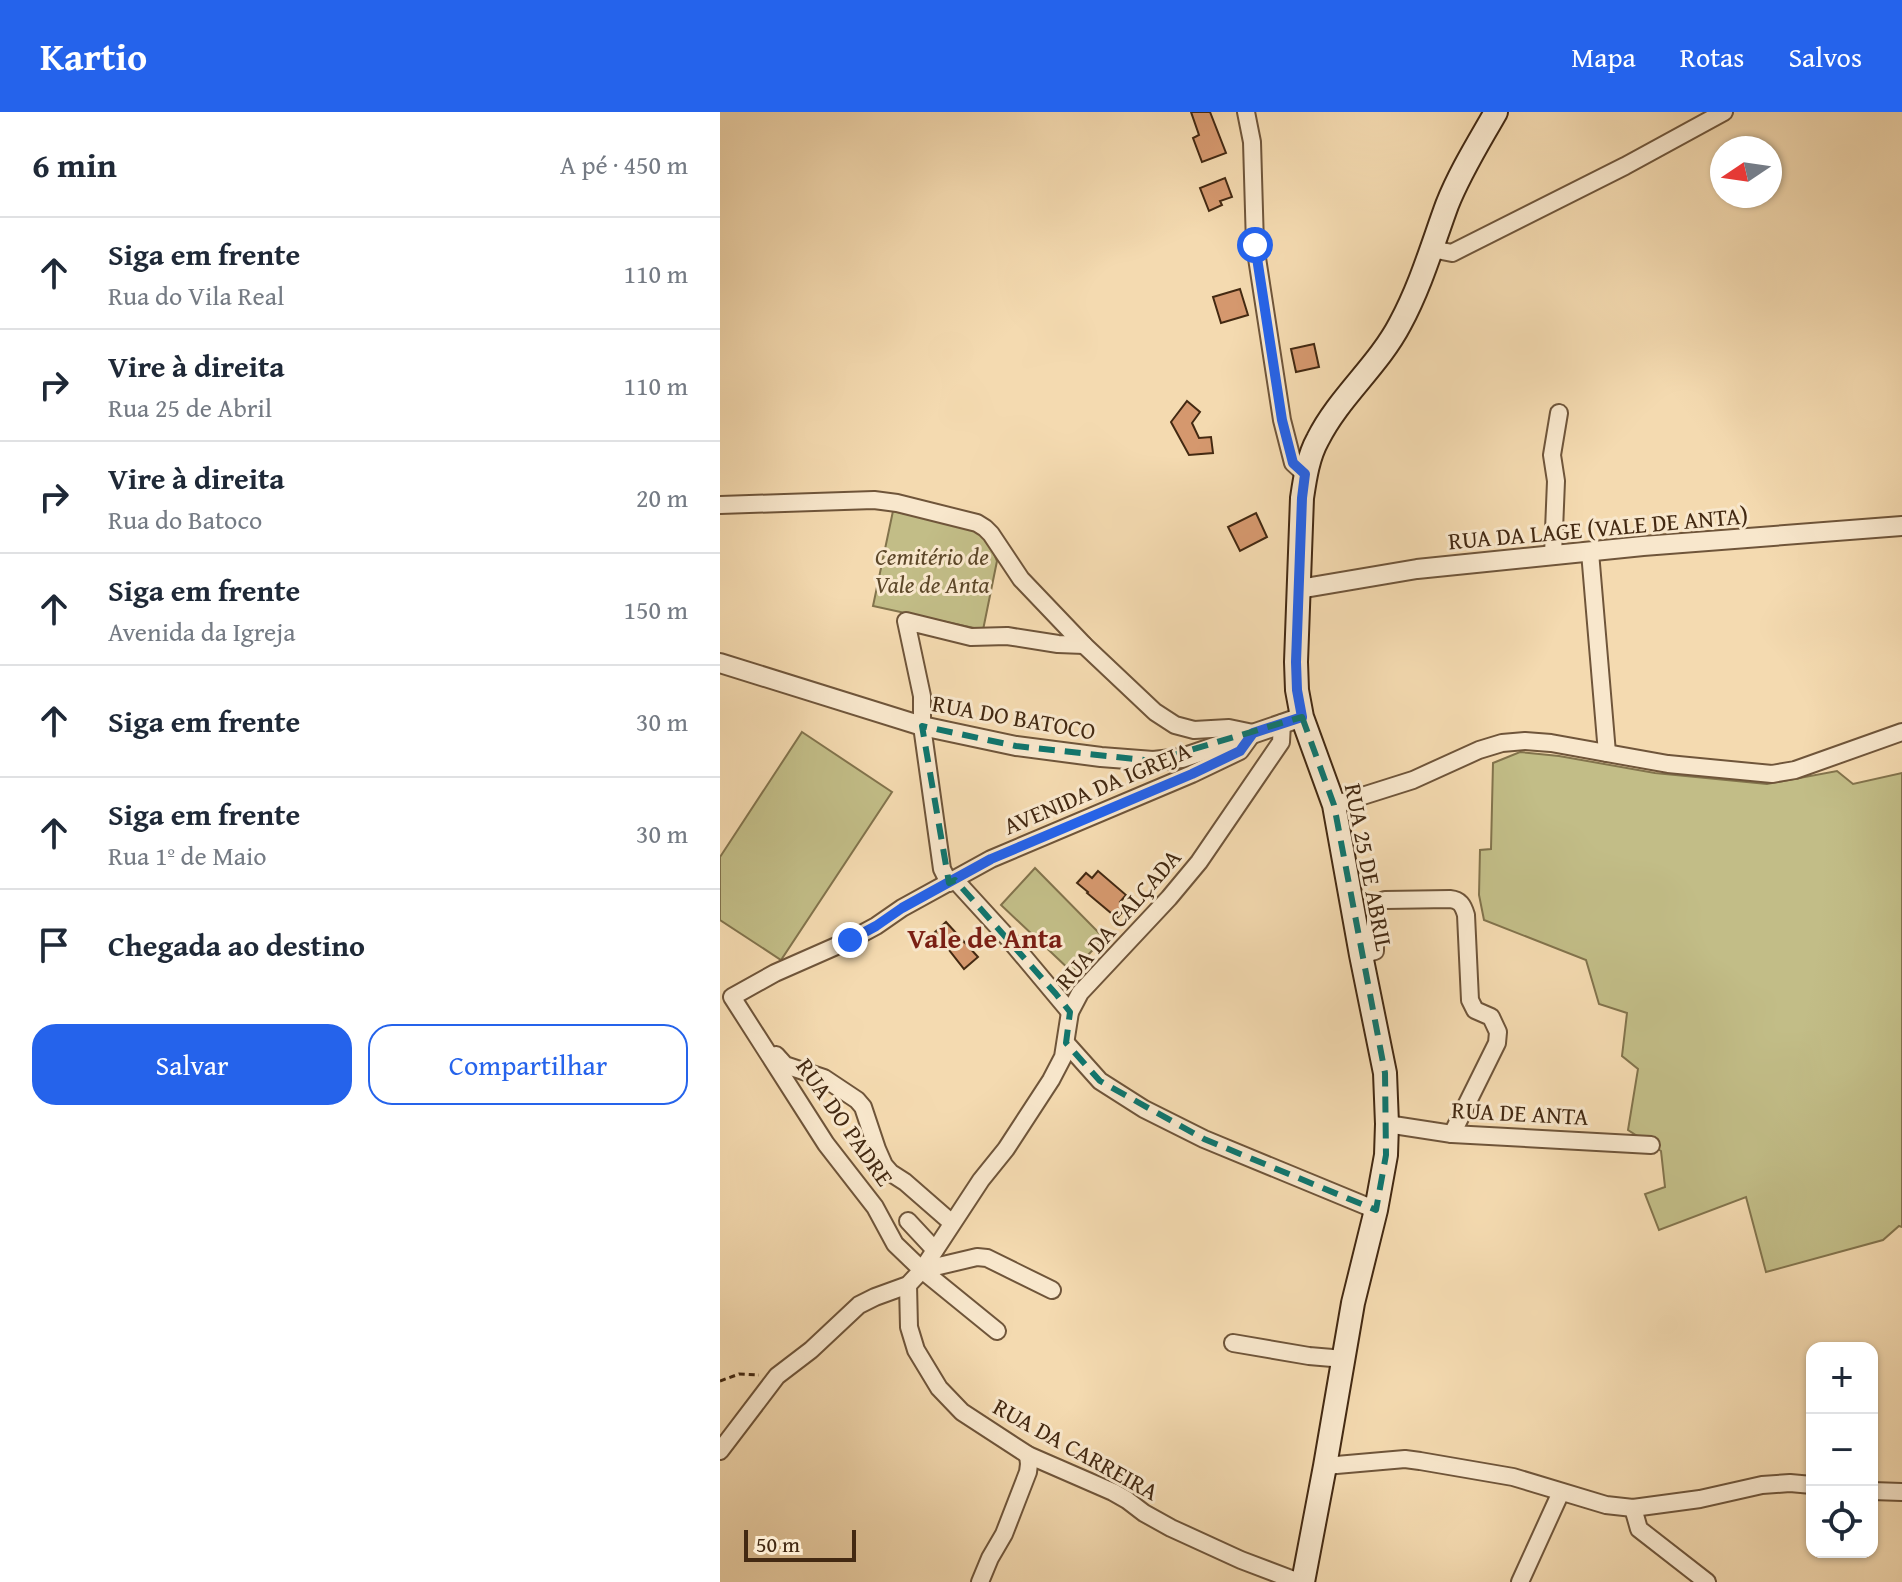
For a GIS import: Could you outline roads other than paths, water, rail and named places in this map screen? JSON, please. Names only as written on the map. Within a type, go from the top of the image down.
[{"type":"main road","name":"RUA 25 DE ABRIL","points":[[1301,1582],[1353,1303],[1376,1210],[1386,1155],[1387,1124],[1385,1073],[1334,805],[1292,720],[1297,690],[1305,474],[1317,440],[1335,411],[1371,369],[1399,328],[1419,287],[1448,202],[1496,112]]},
{"type":"street","points":[[1246,112],[1252,142],[1255,245],[1282,420],[1293,463],[1305,474]]},
{"type":"street","points":[[1432,249],[1452,253],[1724,112]]},
{"type":"street","points":[[1553,555],[1556,481],[1552,455],[1559,413]]},
{"type":"street","points":[[720,505],[874,500],[977,523],[991,534],[1021,579],[1084,645],[1155,712],[1175,725],[1194,730],[1229,728],[1253,733]]},
{"type":"street","name":"RUA DA LAGE (VALE DE ANTA)","points":[[1299,589],[1417,569],[1902,526]]},
{"type":"street","points":[[1590,552],[1607,753]]},
{"type":"street","points":[[1070,1012],[1008,938],[942,869],[922,726],[922,696],[906,621],[971,637],[1007,636],[1084,645]]},
{"type":"street","name":"RUA DO BATOCO","points":[[720,663],[922,726],[1016,746],[1101,757],[1153,761],[1182,758],[1292,720]]},
{"type":"street","name":"RUA DA CALÇADA","points":[[908,1285],[922,1270],[1051,1080],[1063,1057],[1070,1012],[1080,993],[1199,862],[1281,742],[1292,720]]},
{"type":"street","points":[[1334,805],[1413,780],[1502,743],[1551,743],[1668,764],[1772,774],[1795,770],[1902,732]]},
{"type":"street","name":"AVENIDA DA IGREJA","points":[[732,997],[775,973],[850,940],[991,859],[1240,751],[1253,733]]},
{"type":"street","points":[[1361,955],[1375,951],[1375,910],[1378,903],[1385,900],[1450,899],[1463,905],[1470,1000],[1475,1010],[1491,1017],[1498,1032],[1497,1043],[1452,1134]]},
{"type":"street","name":"RUA DO PADRE","points":[[732,997],[826,1144],[875,1207],[895,1244],[997,1331]]},
{"type":"street","points":[[1066,1043],[1100,1081],[1144,1109],[1204,1139],[1376,1210]]},
{"type":"street","points":[[766,1051],[777,1055],[791,1068],[824,1078],[857,1100],[863,1107],[884,1165],[952,1223]]},
{"type":"street","name":"RUA DE ANTA","points":[[1387,1124],[1452,1134],[1651,1145]]},
{"type":"street","points":[[908,1221],[935,1250]]},
{"type":"street","points":[[922,1270],[977,1257],[987,1258],[1052,1290]]},
{"type":"street","points":[[720,1451],[777,1376],[811,1350],[859,1305],[908,1285]]},
{"type":"street","name":"RUA DA CARREIRA","points":[[908,1285],[909,1327],[916,1350],[939,1388],[962,1412],[1028,1455],[1113,1492],[1144,1513],[1209,1546],[1301,1582]]},
{"type":"street","points":[[1233,1343],[1344,1359]]},
{"type":"street","points":[[980,1582],[1004,1534],[1028,1472],[1028,1455]]},
{"type":"street","points":[[1325,1466],[1405,1459],[1420,1461],[1513,1477],[1606,1505],[1633,1508],[1700,1499],[1762,1485],[1806,1484]]},
{"type":"street","points":[[1878,1491],[1902,1492]]},
{"type":"street","points":[[1520,1582],[1561,1492]]},
{"type":"street","points":[[1633,1508],[1639,1529],[1707,1582]]},
{"type":"district","name":"Vale de Anta","points":[[985,937]]},
{"type":"park label","name":"Cemitério de Vale de Anta","points":[[932,570]]}]
